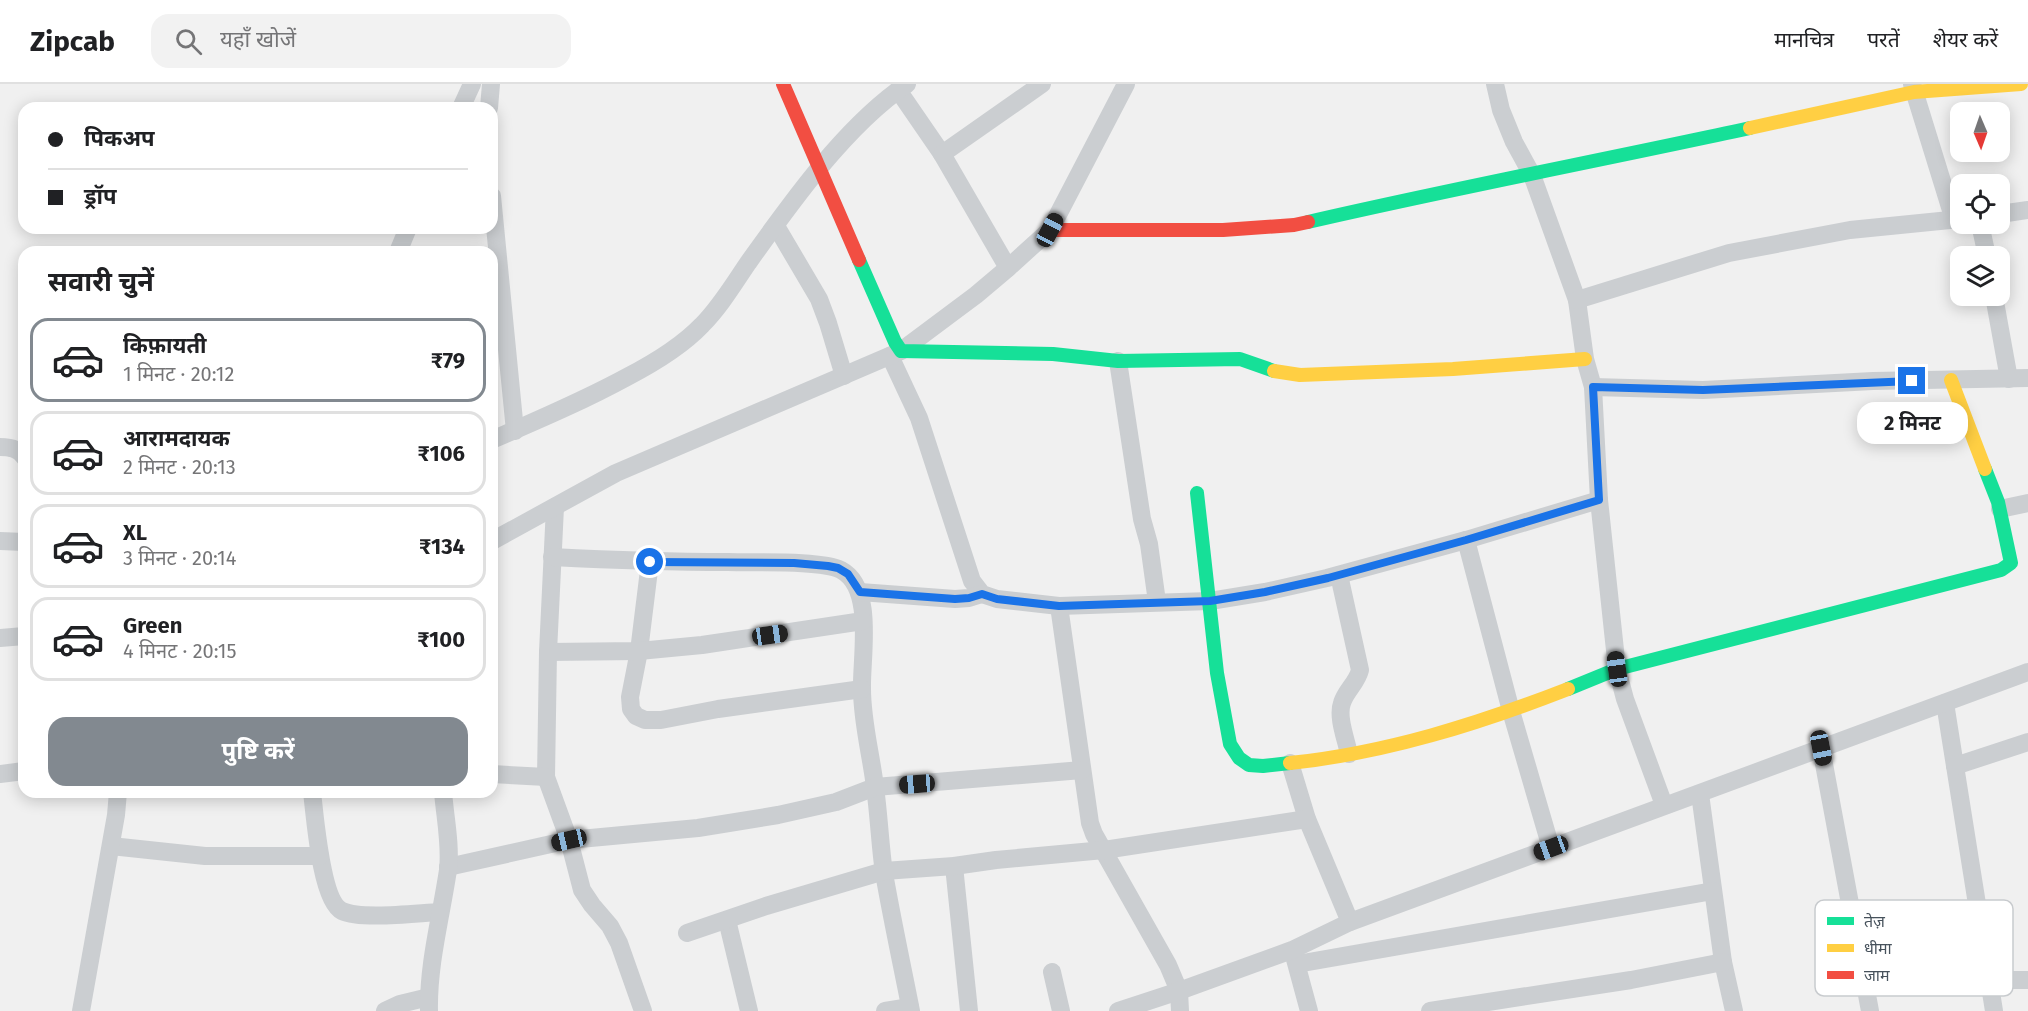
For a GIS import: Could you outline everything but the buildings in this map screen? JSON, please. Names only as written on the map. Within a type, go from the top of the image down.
[{"type":"street","points":[[464,102],[472,84]]},
{"type":"street","points":[[490,102],[491,84]]},
{"type":"street","points":[[783,84],[895,354],[919,418],[972,581],[982,594],[997,599],[1059,606],[1210,601],[1265,592],[1339,575],[1599,500]]},
{"type":"street","points":[[942,154],[1042,84]]},
{"type":"street","points":[[498,538],[616,472],[895,354],[1008,268],[1050,230],[1126,84]]},
{"type":"street","points":[[1495,84],[1501,110],[1514,142],[1532,175],[1577,300],[1585,359],[1593,387],[1599,500],[1617,669],[1625,699],[1664,805]]},
{"type":"street","points":[[1050,230],[1223,230],[1294,225],[1439,192],[1532,175],[1913,88],[1938,89],[2021,84]]},
{"type":"street","points":[[498,438],[582,401],[649,365],[701,327],[718,307],[819,167],[862,122],[902,87],[1008,268]]},
{"type":"street","points":[[1913,88],[1950,197]]},
{"type":"street","points":[[2010,213],[2028,210]]},
{"type":"street","points":[[1577,300],[1729,253],[1851,230],[1950,221]]},
{"type":"street","points":[[776,226],[819,299],[844,376]]},
{"type":"street","points":[[498,260],[514,431]]},
{"type":"street","points":[[1996,306],[2009,379]]},
{"type":"street","points":[[895,354],[1053,354],[1118,361],[1240,359],[1272,372],[1300,375],[1454,369],[1585,359]]},
{"type":"street","points":[[1118,361],[1157,602]]},
{"type":"street","points":[[1593,387],[1703,390],[1873,381],[2028,378]]},
{"type":"street","points":[[1197,493],[1216,673],[1230,744],[1239,758],[1249,765],[1290,763],[1404,744],[1511,711],[1617,669],[2001,570],[2011,563],[2000,508],[1951,380]]},
{"type":"street","points":[[0,447],[12,447],[18,451]]},
{"type":"street","points":[[2000,508],[2028,503]]},
{"type":"street","points":[[555,507],[548,652],[546,777],[569,840],[582,890],[610,926],[619,943],[643,1011]]},
{"type":"street","points":[[1466,540],[1511,711],[1551,848]]},
{"type":"street","points":[[0,541],[18,542]]},
{"type":"street","points":[[552,557],[650,562],[794,563],[838,568],[848,574],[860,592],[863,621],[862,689],[865,728],[875,787],[884,871],[910,1009],[885,1011]]},
{"type":"street","points":[[650,562],[639,651],[630,697],[631,709],[636,716],[645,720],[661,720],[729,707],[862,689]]},
{"type":"street","points":[[1339,575],[1360,670],[1358,680],[1341,703],[1349,754]]},
{"type":"street","points":[[860,592],[955,599],[982,594]]},
{"type":"street","points":[[1059,606],[1090,823],[1168,965],[1179,992],[1180,1011]]},
{"type":"street","points":[[548,652],[639,651],[702,645],[863,621]]},
{"type":"street","points":[[0,638],[18,636]]},
{"type":"street","points":[[1294,957],[1350,922],[2028,672]]},
{"type":"street","points":[[1945,703],[1976,900]]},
{"type":"street","points":[[1955,766],[2028,742]]},
{"type":"street","points":[[1821,748],[1849,900]]},
{"type":"street","points":[[1290,763],[1307,819],[1350,922]]},
{"type":"street","points":[[448,867],[569,840],[698,828],[778,815],[836,802],[875,787],[1082,770]]},
{"type":"street","points":[[0,774],[18,772]]},
{"type":"street","points":[[498,774],[546,777]]},
{"type":"street","points":[[1700,794],[1723,962],[1734,1011]]},
{"type":"street","points":[[81,1011],[111,846],[117,798]]},
{"type":"street","points":[[313,798],[320,856],[330,897],[340,911],[356,915],[440,912]]},
{"type":"street","points":[[385,1011],[400,1004],[429,1004],[448,867],[443,798]]},
{"type":"street","points":[[687,933],[765,906],[884,871],[1104,850],[1307,819]]},
{"type":"street","points":[[111,846],[205,856],[320,856]]},
{"type":"street","points":[[954,866],[969,1011]]},
{"type":"street","points":[[1118,1011],[1294,957],[1713,891]]},
{"type":"street","points":[[727,920],[748,1011]]},
{"type":"street","points":[[1294,957],[1309,1011]]},
{"type":"street","points":[[1430,1011],[1597,985],[1723,962]]},
{"type":"street","points":[[1052,972],[1061,1011]]},
{"type":"street","points":[[1867,996],[1870,1011]]},
{"type":"street","points":[[1991,996],[1994,1011]]},
{"type":"traffic: fast","points":[[1308,222],[1750,128]]},
{"type":"traffic: fast","points":[[859,260],[901,351],[1053,354],[1118,361],[1240,359],[1274,371]]},
{"type":"traffic: fast","points":[[1568,689],[1617,669],[2001,570],[2011,563],[1998,502],[1985,469]]},
{"type":"traffic: fast","points":[[1197,493],[1217,673],[1230,744],[1239,758],[1249,765],[1290,763]]},
{"type":"traffic: slow","points":[[1750,128],[1914,92],[2021,84]]},
{"type":"traffic: slow","points":[[1274,371],[1300,375],[1453,369],[1585,359]]},
{"type":"traffic: slow","points":[[1951,380],[1985,469]]},
{"type":"traffic: slow","points":[[1290,763],[1361,752],[1431,735],[1500,714],[1568,689]]},
{"type":"traffic: jam","points":[[783,84],[859,260]]},
{"type":"traffic: jam","points":[[1050,230],[1223,230],[1308,222]]},
{"type":"route","points":[[650,562],[794,563],[828,566],[838,568],[848,574],[860,592],[939,598],[969,598],[982,594],[997,599],[1059,606],[1210,601],[1328,578],[1599,500],[1593,387],[1703,390],[1912,381]]}]
